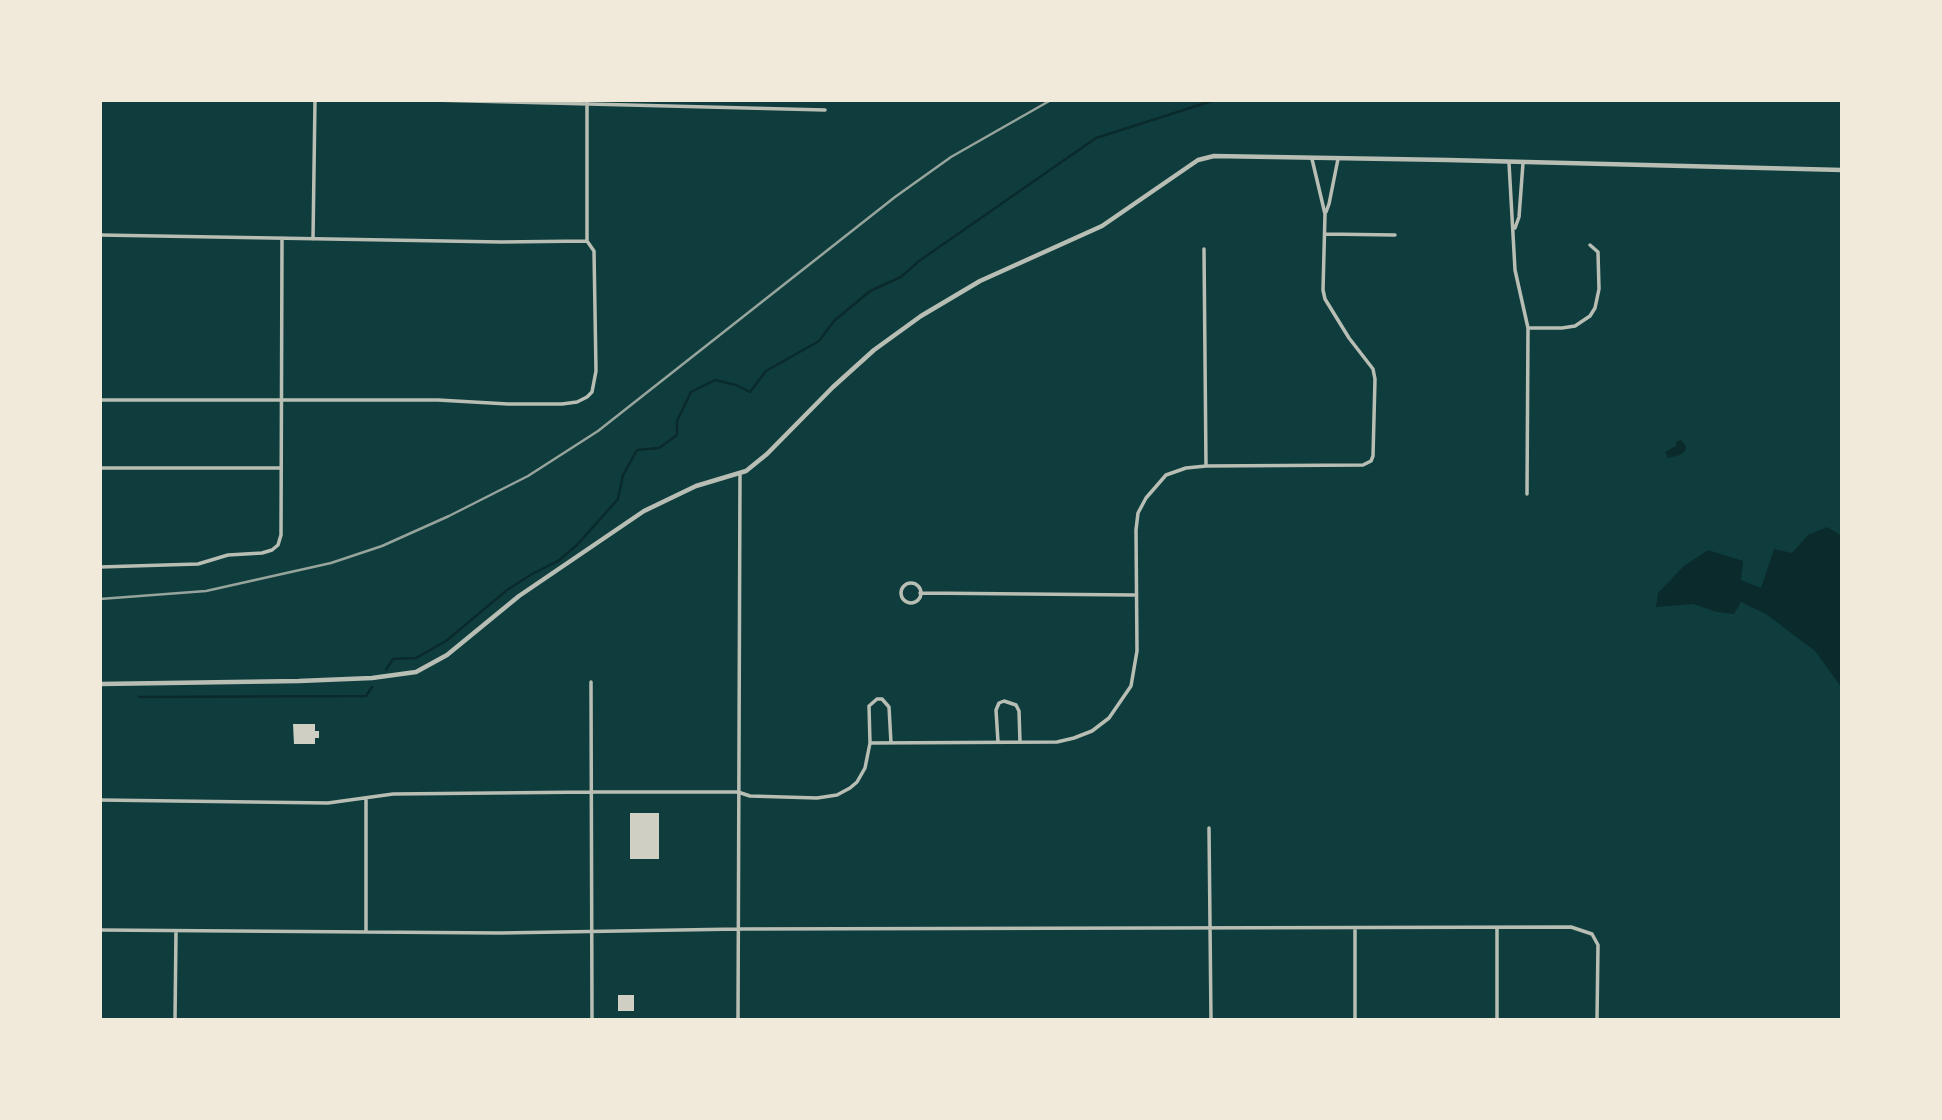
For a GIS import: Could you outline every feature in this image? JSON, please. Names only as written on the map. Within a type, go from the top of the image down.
[{"type":"street","points":[[313,239],[315,100]]},
{"type":"street","points":[[432,100],[825,110]]},
{"type":"street","points":[[100,400],[438,400],[508,404],[577,402],[592,392],[596,371],[594,251],[587,242],[587,102]]},
{"type":"street","points":[[100,684],[299,681],[372,678],[416,672],[447,655],[519,596],[644,511],[696,485],[740,474],[766,454],[874,350],[920,316],[980,281],[1102,226],[1198,160],[1214,156],[1842,170]]},
{"type":"street","points":[[870,743],[1057,742],[1092,731],[1115,711],[1131,686],[1135,670],[1134,595],[1138,513],[1146,498],[1166,475],[1186,468],[1206,466],[1363,465],[1371,461],[1375,379],[1373,369],[1349,338],[1325,299],[1325,214],[1312,159]]},
{"type":"street","points":[[1325,214],[1338,159]]},
{"type":"street","points":[[1509,163],[1510,213],[1515,230]]},
{"type":"street","points":[[1523,163],[1519,216],[1515,230],[1515,270],[1528,328],[1527,494]]},
{"type":"street","points":[[1325,234],[1395,235]]},
{"type":"street","points":[[100,235],[587,242]]},
{"type":"street","points":[[100,566],[198,564],[228,555],[262,553],[278,545],[281,535],[282,238]]},
{"type":"street","points":[[1528,328],[1575,326],[1590,316],[1595,308],[1599,289],[1598,252],[1590,244]]},
{"type":"street","points":[[1204,249],[1206,466]]},
{"type":"street","points":[[100,468],[281,468]]},
{"type":"street","points":[[738,1020],[740,474]]},
{"type":"street","points":[[911,583],[918,586],[920,593],[917,600],[911,603],[904,600],[901,593],[904,586],[911,583]]},
{"type":"street","points":[[920,593],[1134,595]]},
{"type":"street","points":[[590,681],[593,792],[592,1020]]},
{"type":"street","points":[[100,800],[328,803],[403,793],[593,792],[738,792],[750,796],[817,798],[837,794],[857,782],[865,768],[870,743],[869,706],[877,699],[886,702],[889,707],[891,743]]},
{"type":"street","points":[[998,742],[996,710],[999,703],[1004,701],[1016,705],[1018,710],[1020,742]]},
{"type":"street","points":[[366,798],[366,932]]},
{"type":"street","points":[[1209,828],[1211,1020]]},
{"type":"street","points":[[100,930],[593,933],[739,929],[1571,927],[1592,934],[1598,946],[1597,1020]]},
{"type":"street","points":[[1355,928],[1355,1020]]},
{"type":"street","points":[[1497,928],[1497,1020]]},
{"type":"street","points":[[175,1020],[176,931]]},
{"type":"water","points":[[1681,440],[1686,446],[1685,451],[1668,458],[1665,452]]},
{"type":"water","points":[[1827,527],[1842,536],[1842,688],[1815,651],[1766,614],[1741,602],[1734,614],[1693,604],[1656,607],[1658,593],[1684,566],[1708,550],[1743,561],[1741,580],[1761,588],[1774,549],[1792,553],[1808,535]]},
{"type":"building","points":[[293,724],[315,724],[319,738],[315,738],[315,744],[294,744]]},
{"type":"building","points":[[630,813],[659,813],[659,859],[630,859]]},
{"type":"building","points":[[618,995],[634,995],[634,1011],[618,1011]]},
{"type":"waterway","points":[[386,670],[393,659],[416,658],[446,641],[507,590],[558,561],[577,545],[618,499],[623,475],[637,450],[659,448],[677,435],[677,421],[691,392],[715,380],[750,392],[766,371],[819,341],[834,321],[870,291],[901,277],[919,261],[1096,138],[1215,100]]},
{"type":"waterway","points":[[139,697],[366,696],[372,687]]},
{"type":"railway","points":[[100,599],[206,591],[331,563],[382,546],[528,476],[598,431],[895,197],[951,157],[1051,100]]}]
